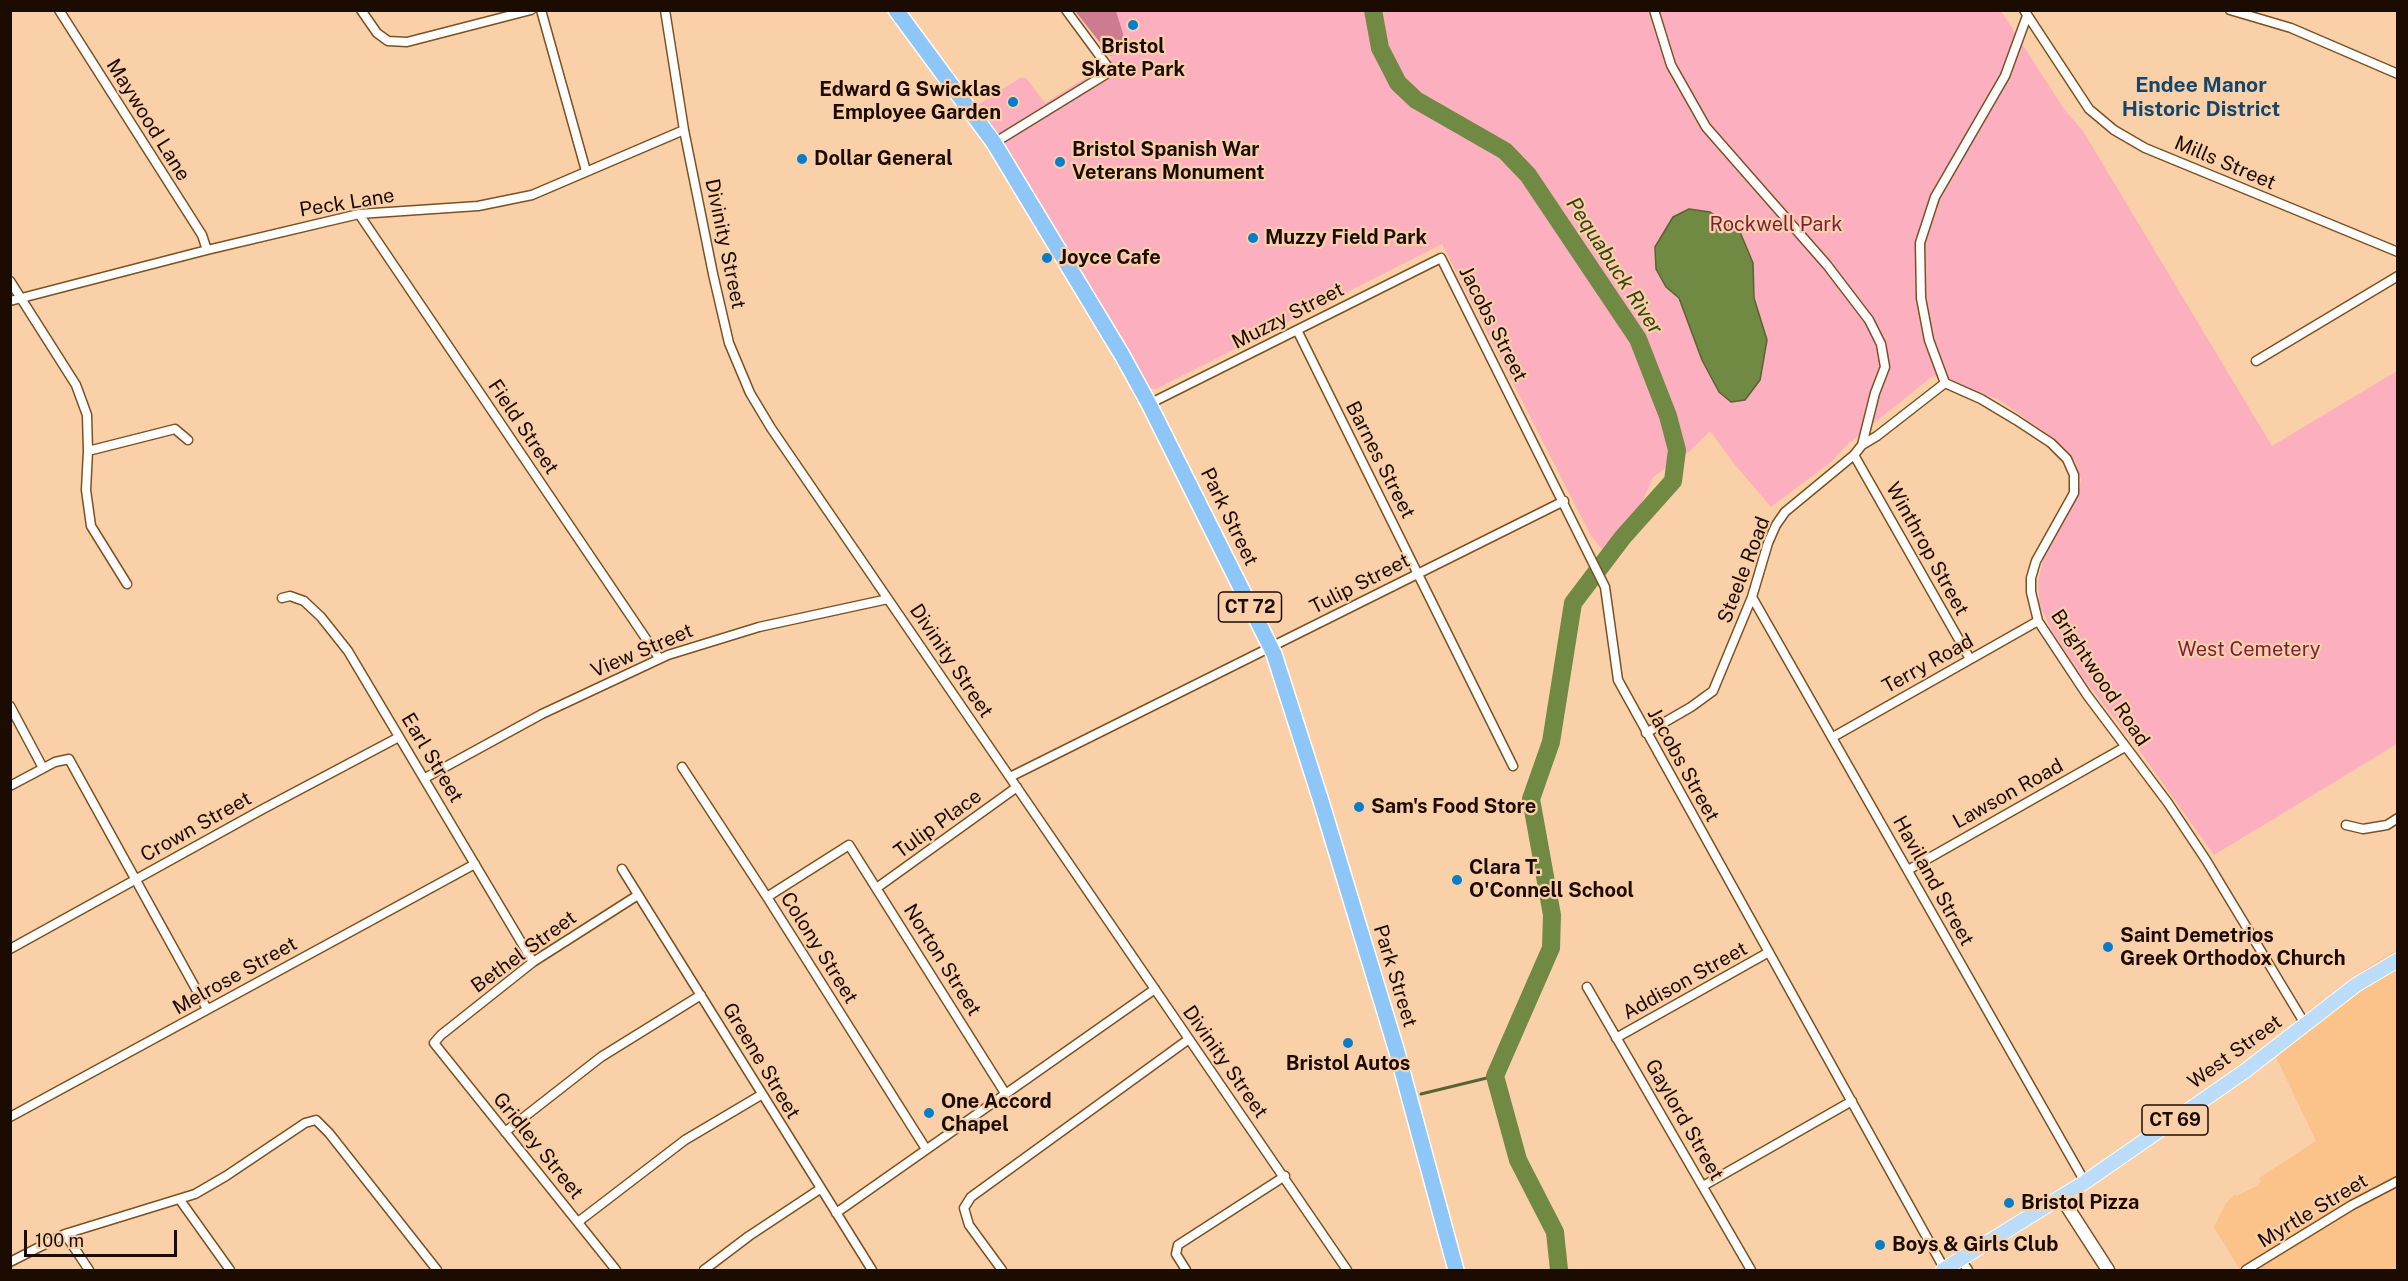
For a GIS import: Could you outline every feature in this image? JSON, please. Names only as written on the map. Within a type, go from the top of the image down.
[{"type":"highway","name":"Park Street","points":[[896,10],[994,143],[1122,355],[1149,404],[1270,648],[1318,790],[1397,1052],[1456,1270]]},
{"type":"main road","name":"West Street","points":[[1944,1270],[1964,1265],[2245,1071],[2356,985],[2397,960]]},
{"type":"street","name":"Maywood Lane","points":[[59,10],[202,236],[207,250]]},
{"type":"street","points":[[361,10],[377,33],[388,41],[407,42],[531,10]]},
{"type":"street","points":[[541,10],[585,171]]},
{"type":"street","name":"Divinity Street","points":[[665,10],[684,130],[729,344],[750,393],[771,428],[1285,1176],[1343,1269]]},
{"type":"street","points":[[994,143],[1111,71],[1066,10]]},
{"type":"street","points":[[1653,10],[1671,66],[1706,127],[1827,265],[1869,320],[1881,344],[1885,367],[1875,393],[1862,445]]},
{"type":"street","points":[[2230,10],[2291,28],[2397,74]]},
{"type":"street","points":[[1945,383],[1929,340],[1921,298],[1920,243],[1935,197],[2005,76],[2025,13]]},
{"type":"street","name":"Mills Street","points":[[2025,13],[2089,109],[2114,130],[2145,148],[2397,252]]},
{"type":"street","name":"Peck Lane","points":[[10,301],[207,250],[359,214],[478,206],[532,195],[684,130]]},
{"type":"street","name":"Field Street","points":[[359,214],[659,658]]},
{"type":"street","name":"Muzzy Street","points":[[1149,404],[1441,258]]},
{"type":"street","name":"Jacobs Street","points":[[1441,258],[1605,586],[1618,680],[1944,1270]]},
{"type":"street","points":[[2256,361],[2397,276]]},
{"type":"street","points":[[10,281],[76,385],[87,415],[86,490],[91,526],[127,584]]},
{"type":"street","name":"Barnes Street","points":[[1297,330],[1513,766]]},
{"type":"street","name":"Steele Road","points":[[1646,732],[1691,707],[1713,691],[1752,597],[1768,543],[1785,512],[1854,455],[1862,445],[1945,383]]},
{"type":"street","name":"Brightwood Road","points":[[1945,383],[1981,399],[2034,431],[2051,443],[2072,467],[2074,493],[2036,561],[2031,578],[2031,592],[2038,621],[2125,747],[2168,802],[2306,1024]]},
{"type":"street","points":[[88,451],[175,429],[188,440]]},
{"type":"street","name":"Winthrop Street","points":[[1854,455],[1970,659]]},
{"type":"street","name":"Tulip Street","points":[[1010,777],[1564,501]]},
{"type":"street","name":"Earl Street","points":[[282,598],[285,596],[298,597],[321,617],[348,651],[533,962]]},
{"type":"street","name":"Haviland Street","points":[[1752,597],[2085,1182]]},
{"type":"street","name":"View Street","points":[[424,778],[542,714],[659,658],[728,635],[888,599]]},
{"type":"street","name":"Terry Road","points":[[1833,736],[2038,621]]},
{"type":"street","points":[[10,706],[43,768]]},
{"type":"street","name":"Crown Street","points":[[10,949],[399,737]]},
{"type":"street","name":"Lawson Road","points":[[1908,870],[2125,747]]},
{"type":"street","points":[[10,786],[55,762],[69,759],[207,1010]]},
{"type":"street","name":"Colony Street","points":[[682,767],[768,897],[926,1149]]},
{"type":"street","name":"Tulip Place","points":[[878,887],[1017,787]]},
{"type":"street","points":[[2346,825],[2363,829],[2387,825],[2397,818]]},
{"type":"street","name":"Norton Street","points":[[768,897],[849,845],[878,887],[1005,1093]]},
{"type":"street","name":"Melrose Street","points":[[10,1117],[475,864]]},
{"type":"street","name":"Greene Street","points":[[622,869],[872,1270]]},
{"type":"street","name":"Bethel Street","points":[[434,1043],[533,962],[638,895]]},
{"type":"street","name":"Addison Street","points":[[1616,1038],[1770,952]]},
{"type":"street","name":"Gaylord Street","points":[[1587,987],[1751,1270]]},
{"type":"street","points":[[836,1213],[1155,989]]},
{"type":"street","points":[[505,1132],[600,1057],[701,995]]},
{"type":"street","points":[[1002,1270],[969,1225],[964,1208],[971,1197],[1189,1039]]},
{"type":"street","name":"Gridley Street","points":[[434,1043],[616,1270]]},
{"type":"street","points":[[578,1222],[685,1140],[761,1095]]},
{"type":"street","points":[[1703,1186],[1852,1101]]},
{"type":"street","points":[[10,1262],[65,1234],[180,1200],[211,1186],[305,1123],[316,1120],[329,1132],[437,1270]]},
{"type":"street","points":[[1186,1270],[1176,1254],[1178,1245],[1285,1176]]},
{"type":"street","name":"Myrtle Street","points":[[2246,1270],[2352,1204],[2397,1181]]},
{"type":"street","points":[[704,1270],[749,1236],[820,1189]]},
{"type":"street","points":[[2061,1197],[2108,1270]]},
{"type":"street","points":[[180,1200],[231,1270]]},
{"type":"street","points":[[65,1234],[89,1270]]},
{"type":"shaded area","points":[[1075,11],[1116,11],[1124,37],[1111,56]]},
{"type":"shaded area","points":[[1689,209],[1710,212],[1740,232],[1753,263],[1754,298],[1767,340],[1760,380],[1745,400],[1731,402],[1719,392],[1702,360],[1679,298],[1666,287],[1656,269],[1655,247],[1673,217]]},
{"type":"shaded area","points":[[2397,950],[2397,1270],[2240,1270],[2214,1227],[2226,1203],[2235,1194],[2236,1196],[2257,1186],[2261,1181],[2259,1178],[2316,1141],[2276,1057],[2314,1025],[2307,1012],[2371,965]]},
{"type":"green space","name":"Rockwell Park","points":[[1075,11],[2001,11],[2064,109],[2083,131],[2272,446],[2397,371],[2397,744],[2214,855],[2139,750],[2086,682],[2052,631],[2039,604],[2038,581],[2044,557],[2077,498],[2081,480],[2075,461],[2049,435],[1997,399],[1933,376],[1848,444],[1831,462],[1771,507],[1710,431],[1690,451],[1653,477],[1630,530],[1602,550],[1590,534],[1442,244],[1156,389],[1149,389],[996,133],[976,106],[1020,78],[1026,78],[1045,103],[1112,59]]},
{"type":"waterway","name":"Pequabuck River","points":[[1373,10],[1380,48],[1398,83],[1416,100],[1505,151],[1528,175],[1638,339],[1668,416],[1677,450],[1673,481],[1623,537],[1573,603],[1551,742],[1531,799],[1552,915],[1551,948],[1495,1076],[1518,1160],[1555,1232],[1559,1270]]},
{"type":"waterway","points":[[1421,1094],[1495,1076]]},
{"type":"place","name":"Bristol Skate Park","points":[[1133,25]]},
{"type":"place","name":"Edward G Swicklas Employee Garden","points":[[1013,102]]},
{"type":"place","name":"Dollar General","points":[[802,159]]},
{"type":"place","name":"Bristol Spanish War Veterans Monument","points":[[1060,162]]},
{"type":"place","name":"Muzzy Field Park","points":[[1253,238]]},
{"type":"place","name":"Joyce Cafe","points":[[1047,258]]},
{"type":"place","name":"Sam's Food Store","points":[[1359,807]]},
{"type":"place","name":"Clara T. O'Connell School","points":[[1457,880]]},
{"type":"place","name":"Saint Demetrios Greek Orthodox Church","points":[[2108,947]]},
{"type":"place","name":"Bristol Autos","points":[[1348,1043]]},
{"type":"place","name":"One Accord Chapel","points":[[929,1113]]},
{"type":"place","name":"Bristol Pizza","points":[[2009,1203]]},
{"type":"place","name":"Boys & Girls Club","points":[[1880,1245]]},
{"type":"district","name":"Endee Manor Historic District","points":[[2201,98]]},
{"type":"park label","name":"West Cemetery","points":[[2249,650]]}]
